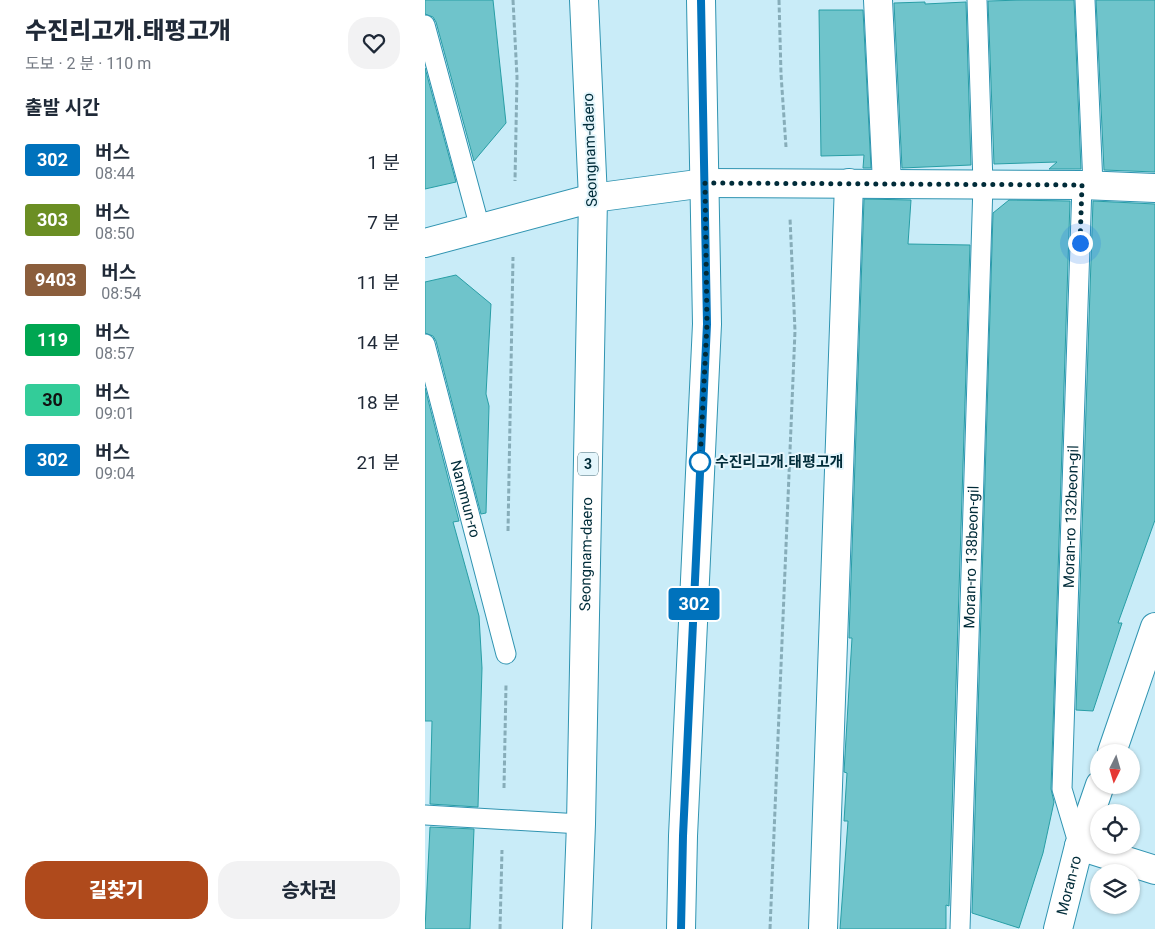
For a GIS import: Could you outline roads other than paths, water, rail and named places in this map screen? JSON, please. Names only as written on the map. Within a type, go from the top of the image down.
[{"type":"main road","name":"Seongnam-daero","points":[[577,929],[581,824],[593,198],[585,0]]},
{"type":"main road","points":[[681,929],[707,324],[701,0]]},
{"type":"main road","points":[[878,0],[887,183]]},
{"type":"main road","points":[[425,243],[593,198],[705,183],[1088,185],[1155,188]]},
{"type":"main road","points":[[823,929],[849,183]]},
{"type":"main road","points":[[1114,744],[1155,627]]},
{"type":"main road","name":"Moran-ro","points":[[1059,929],[1079,846],[1097,794]]},
{"type":"main road","points":[[1079,846],[1155,870]]},
{"type":"lane","name":"Moran-ro 138beon-gil","points":[[960,929],[983,184],[977,0]]},
{"type":"lane","name":"Moran-ro 132beon-gil","points":[[1079,846],[1062,789],[1088,185],[1085,0]]},
{"type":"lane","points":[[425,25],[480,228]]},
{"type":"lane","name":"Nammun-ro","points":[[425,344],[506,654]]},
{"type":"lane","points":[[425,815],[581,824]]},
{"type":"place","name":"수진리고개.태평고개","points":[[700,462]]}]
